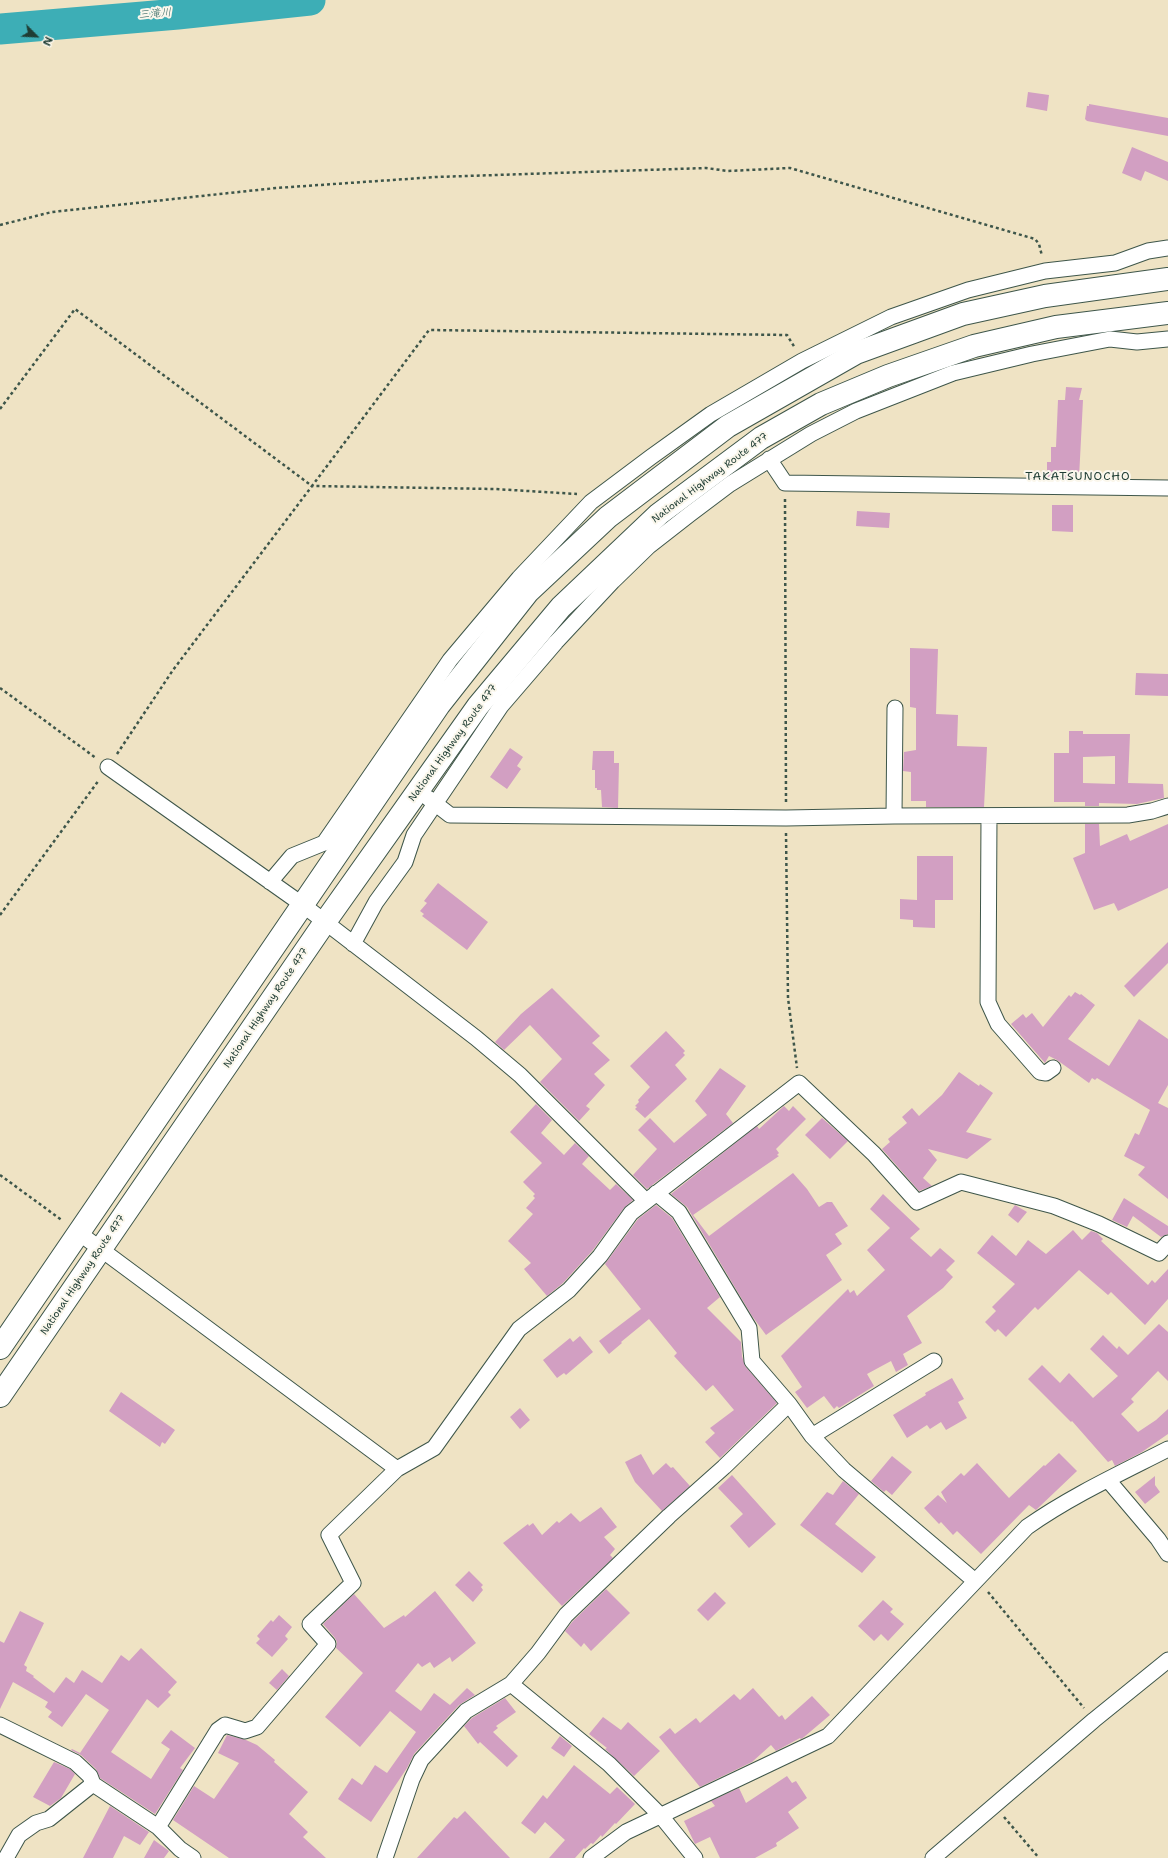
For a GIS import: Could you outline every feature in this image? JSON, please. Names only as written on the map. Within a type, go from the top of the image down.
[{"type":"highway","points":[[0,1348],[439,705],[528,592],[608,517],[728,426],[856,353],[964,314],[1045,296],[1168,279]]},
{"type":"highway","name":"National Highway Route 477","points":[[0,1396],[325,922],[478,706],[561,607],[659,514],[761,438],[821,404],[888,376],[974,346],[1056,327],[1168,313]]},
{"type":"street","points":[[270,882],[292,856],[324,843],[450,660],[519,578],[591,502],[711,414],[802,361],[891,317],[968,290],[1045,271],[1115,263],[1148,251],[1168,248]]},
{"type":"street","points":[[353,944],[376,902],[405,862],[414,835],[501,706],[556,642],[613,581],[649,546],[684,518],[730,484],[811,434],[856,411],[953,373],[1032,354],[1110,339],[1137,342],[1168,339]]},
{"type":"street","points":[[769,459],[785,483],[1168,488]]},
{"type":"street","points":[[894,816],[895,708]]},
{"type":"street","points":[[108,767],[303,905],[476,1038],[520,1075],[651,1197],[679,1212],[749,1328],[752,1361],[789,1404],[812,1436],[844,1470],[975,1581]]},
{"type":"street","points":[[418,790],[450,815],[786,818],[1128,815],[1152,811],[1168,806]]},
{"type":"street","points":[[989,816],[988,1002],[998,1024],[1040,1072],[1046,1074],[1053,1068]]},
{"type":"street","points":[[158,1827],[218,1730],[225,1725],[245,1731],[257,1727],[328,1644],[310,1624],[354,1583],[329,1535],[397,1469],[434,1448],[519,1329],[569,1290],[600,1256],[632,1213],[799,1083],[874,1154],[917,1202],[961,1182],[1054,1206],[1099,1224],[1159,1253],[1168,1243]]},
{"type":"street","points":[[79,1233],[397,1469]]},
{"type":"street","points":[[812,1436],[934,1360]]},
{"type":"street","points":[[385,1858],[412,1779],[421,1760],[466,1711],[511,1684],[538,1653],[566,1615],[669,1516],[724,1468],[789,1404]]},
{"type":"street","points":[[591,1858],[626,1832],[828,1736],[1027,1527],[1043,1516],[1108,1480],[1168,1449]]},
{"type":"street","points":[[1108,1480],[1158,1539],[1168,1554]]},
{"type":"street","points":[[933,1858],[1094,1720],[1168,1660]]},
{"type":"street","points":[[511,1684],[609,1764],[661,1816],[695,1858]]},
{"type":"street","points":[[0,1724],[75,1762],[90,1776],[93,1784],[158,1827],[180,1849],[193,1858]]},
{"type":"street","points":[[6,1858],[19,1835],[36,1823],[49,1819],[93,1784]]},
{"type":"path","points":[[0,226],[52,212],[276,188],[436,178],[706,168],[728,171],[790,168],[1035,239],[1039,244],[1045,271]]},
{"type":"path","points":[[0,409],[75,309],[312,486],[495,489],[583,495],[591,502]]},
{"type":"path","points":[[0,915],[108,767],[173,670],[429,330],[787,335],[802,361]]},
{"type":"path","points":[[785,483],[788,998],[799,1083]]},
{"type":"path","points":[[0,688],[108,767]]},
{"type":"path","points":[[0,1175],[79,1233]]},
{"type":"path","points":[[975,1581],[985,1588],[1094,1720]]},
{"type":"path","points":[[995,1806],[1039,1858]]},
{"type":"building","points":[[1028,92],[1049,95],[1047,111],[1026,107]]},
{"type":"building","points":[[1089,104],[1168,118],[1168,136],[1087,121],[1085,119],[1087,106],[1089,106]]},
{"type":"building","points":[[1132,147],[1168,162],[1168,181],[1145,171],[1141,181],[1122,173]]},
{"type":"building","points":[[1066,387],[1082,388],[1079,400],[1083,400],[1079,478],[1047,477],[1047,462],[1051,462],[1051,447],[1056,447],[1058,400],[1065,400]]},
{"type":"building","points":[[1052,505],[1073,505],[1073,532],[1052,531]]},
{"type":"building","points":[[857,511],[890,513],[889,528],[856,526]]},
{"type":"building","points":[[910,648],[938,649],[936,714],[958,715],[957,746],[987,747],[984,807],[926,807],[926,801],[911,801],[911,772],[903,771],[904,752],[916,750],[916,708],[910,707]]},
{"type":"building","points":[[1136,673],[1168,674],[1168,696],[1135,695]]},
{"type":"building","points":[[1069,731],[1083,731],[1083,734],[1130,734],[1128,783],[1163,784],[1164,798],[1137,804],[1099,803],[1099,806],[1085,806],[1085,802],[1054,802],[1054,753],[1069,753]],"holes":[[[1115,756],[1115,784],[1083,783],[1083,757]]]},
{"type":"building","points":[[510,748],[523,757],[517,766],[521,769],[507,789],[490,777]]},
{"type":"building","points":[[593,751],[614,751],[614,763],[619,763],[618,808],[602,807],[601,790],[597,790],[597,788],[595,788],[595,770],[592,770]]},
{"type":"building","points":[[1085,824],[1099,824],[1100,846],[1127,834],[1130,841],[1168,824],[1168,888],[1118,911],[1114,903],[1094,910],[1073,858],[1085,853]]},
{"type":"building","points":[[917,856],[953,856],[953,900],[935,900],[935,928],[913,927],[913,920],[900,919],[900,899],[917,900]]},
{"type":"building","points":[[438,883],[488,922],[467,950],[422,916],[424,914],[420,911],[427,903],[424,901]]},
{"type":"building","points":[[1168,942],[1168,963],[1134,997],[1124,986]]},
{"type":"building","points":[[552,988],[600,1036],[592,1043],[610,1060],[594,1074],[605,1085],[586,1106],[590,1109],[579,1121],[540,1082],[562,1059],[530,1025],[504,1050],[495,1042],[521,1014]]},
{"type":"building","points":[[1075,992],[1080,995],[1081,994],[1095,1005],[1068,1039],[1109,1066],[1139,1019],[1168,1039],[1168,1085],[1158,1103],[1168,1108],[1168,1199],[1138,1175],[1145,1167],[1124,1156],[1135,1133],[1139,1135],[1150,1110],[1097,1078],[1095,1080],[1092,1078],[1089,1083],[1049,1056],[1045,1063],[1011,1024],[1023,1014],[1026,1018],[1032,1013],[1043,1027],[1069,995],[1071,997]]},
{"type":"building","points":[[666,1031],[685,1051],[683,1053],[685,1055],[675,1065],[687,1079],[645,1118],[635,1109],[637,1107],[635,1106],[639,1102],[638,1100],[650,1087],[630,1066]]},
{"type":"building","points":[[720,1068],[746,1086],[726,1114],[733,1123],[647,1189],[633,1175],[657,1149],[638,1130],[650,1118],[674,1143],[707,1115],[695,1101]]},
{"type":"building","points":[[959,1072],[979,1086],[980,1084],[993,1093],[966,1132],[992,1139],[967,1159],[928,1149],[937,1160],[923,1178],[932,1186],[919,1191],[882,1149],[890,1142],[888,1139],[907,1123],[902,1117],[912,1108],[919,1116],[942,1095]]},
{"type":"building","points":[[536,1104],[552,1120],[541,1133],[564,1155],[575,1143],[589,1156],[582,1164],[610,1190],[616,1184],[633,1200],[624,1208],[593,1250],[563,1283],[547,1296],[524,1269],[531,1263],[508,1241],[533,1214],[526,1208],[535,1198],[533,1196],[535,1194],[523,1182],[542,1163],[510,1132]]},
{"type":"building","points":[[784,1106],[789,1111],[793,1106],[806,1119],[776,1149],[779,1153],[777,1155],[779,1156],[693,1215],[709,1236],[793,1173],[807,1189],[819,1207],[827,1202],[832,1202],[848,1226],[835,1234],[842,1244],[826,1255],[842,1280],[766,1335],[752,1316],[687,1207],[671,1194],[757,1126],[759,1129]]},
{"type":"building","points":[[822,1118],[848,1141],[830,1159],[805,1135]]},
{"type":"building","points":[[883,1194],[920,1229],[910,1238],[931,1257],[940,1248],[955,1261],[946,1270],[953,1277],[943,1288],[907,1316],[922,1343],[903,1354],[908,1365],[896,1372],[891,1361],[867,1374],[874,1386],[839,1408],[837,1406],[834,1409],[824,1396],[807,1408],[795,1392],[802,1387],[781,1356],[848,1289],[850,1293],[854,1290],[857,1296],[885,1270],[867,1250],[890,1228],[870,1209]]},
{"type":"building","points":[[1124,1198],[1168,1226],[1168,1234],[1161,1237],[1133,1216],[1127,1227],[1112,1220]]},
{"type":"building","points":[[656,1205],[672,1218],[720,1297],[707,1308],[741,1342],[742,1356],[745,1366],[777,1403],[720,1458],[705,1442],[715,1433],[710,1428],[734,1410],[713,1385],[706,1391],[674,1356],[677,1353],[649,1319],[609,1354],[599,1341],[641,1309],[605,1264],[638,1219]]},
{"type":"building","points":[[1015,1205],[1027,1212],[1018,1223],[1008,1215]]},
{"type":"building","points":[[1073,1230],[1082,1240],[1091,1231],[1097,1233],[1103,1239],[1101,1241],[1148,1285],[1152,1280],[1155,1283],[1168,1269],[1168,1299],[1145,1325],[1111,1292],[1108,1295],[1079,1270],[1038,1310],[1035,1307],[1006,1337],[998,1329],[995,1332],[985,1322],[996,1311],[992,1307],[1015,1284],[977,1253],[992,1235],[1016,1256],[1028,1240],[1046,1254]]},
{"type":"building","points":[[1159,1324],[1168,1332],[1168,1381],[1158,1371],[1131,1399],[1134,1402],[1121,1414],[1138,1432],[1156,1420],[1168,1409],[1168,1434],[1142,1452],[1115,1466],[1112,1460],[1108,1462],[1072,1421],[1071,1422],[1028,1379],[1042,1365],[1060,1383],[1069,1373],[1093,1398],[1118,1376],[1090,1349],[1103,1335],[1117,1349],[1119,1346],[1128,1355]]},
{"type":"building","points":[[580,1336],[593,1352],[566,1375],[564,1373],[557,1378],[543,1360],[570,1338],[573,1342]]},
{"type":"building","points":[[952,1378],[964,1399],[958,1402],[967,1418],[946,1430],[941,1422],[930,1429],[927,1425],[907,1438],[893,1415],[926,1395],[925,1393]]},
{"type":"building","points":[[121,1392],[175,1430],[165,1444],[162,1442],[160,1447],[109,1411]]},
{"type":"building","points":[[520,1408],[530,1420],[520,1429],[510,1417]]},
{"type":"building","points":[[1059,1453],[1077,1471],[1036,1510],[1029,1505],[981,1554],[957,1531],[953,1535],[941,1522],[939,1524],[924,1508],[938,1495],[947,1503],[941,1492],[961,1473],[964,1476],[977,1463],[1009,1498]]},
{"type":"building","points":[[641,1454],[653,1475],[666,1463],[671,1468],[673,1467],[690,1486],[662,1511],[635,1482],[625,1462]]},
{"type":"building","points":[[892,1456],[912,1472],[892,1495],[886,1490],[884,1492],[871,1481]]},
{"type":"building","points":[[732,1475],[776,1524],[749,1548],[730,1526],[743,1514],[718,1488]]},
{"type":"building","points":[[1155,1476],[1155,1485],[1160,1492],[1145,1504],[1135,1492]]},
{"type":"building","points":[[843,1481],[859,1494],[835,1524],[876,1557],[862,1573],[800,1525],[827,1492],[833,1495]]},
{"type":"building","points":[[601,1507],[617,1527],[604,1537],[615,1549],[610,1555],[613,1558],[562,1606],[503,1543],[528,1524],[529,1526],[533,1523],[542,1535],[557,1521],[559,1523],[571,1513],[580,1522]]},
{"type":"building","points":[[469,1571],[483,1585],[481,1587],[483,1590],[473,1602],[455,1585]]},
{"type":"building","points":[[606,1589],[630,1613],[591,1651],[584,1643],[581,1647],[565,1631],[573,1621]]},
{"type":"building","points":[[435,1591],[476,1643],[452,1662],[450,1657],[434,1668],[430,1662],[422,1667],[418,1663],[395,1691],[421,1711],[434,1693],[450,1705],[467,1688],[475,1695],[459,1705],[414,1754],[407,1768],[371,1822],[338,1799],[352,1778],[362,1785],[375,1765],[387,1773],[416,1732],[390,1711],[360,1747],[325,1717],[363,1673],[336,1648],[337,1642],[335,1638],[323,1624],[354,1594],[384,1628],[404,1615],[405,1617]]},
{"type":"building","points":[[715,1592],[726,1603],[708,1621],[697,1610]]},
{"type":"building","points":[[883,1600],[893,1609],[890,1612],[904,1624],[888,1641],[881,1634],[874,1641],[858,1626]]},
{"type":"building","points":[[20,1611],[44,1623],[24,1665],[27,1667],[26,1671],[54,1693],[66,1677],[74,1683],[82,1670],[102,1683],[121,1655],[129,1661],[141,1648],[177,1682],[168,1692],[171,1695],[158,1708],[147,1699],[111,1752],[151,1779],[170,1749],[161,1743],[171,1730],[195,1748],[180,1768],[183,1770],[155,1814],[100,1778],[96,1769],[81,1755],[71,1750],[72,1749],[80,1753],[109,1710],[86,1694],[62,1727],[48,1717],[52,1712],[45,1707],[48,1702],[13,1682],[0,1709],[0,1641],[4,1643]]},
{"type":"building","points":[[279,1615],[292,1627],[285,1636],[288,1639],[272,1657],[256,1643],[260,1639],[257,1636],[271,1620],[273,1622]]},
{"type":"building","points":[[282,1669],[289,1676],[277,1690],[269,1683]]},
{"type":"building","points":[[753,1688],[779,1717],[782,1715],[785,1720],[812,1696],[830,1715],[801,1739],[800,1738],[776,1751],[771,1745],[752,1762],[700,1787],[659,1737],[670,1728],[675,1734],[696,1718],[700,1723],[734,1694],[740,1700]]},
{"type":"building","points":[[505,1698],[516,1712],[496,1726],[498,1728],[493,1732],[518,1756],[507,1767],[480,1742],[478,1744],[464,1726],[472,1718]]},
{"type":"building","points":[[603,1717],[621,1730],[628,1722],[660,1751],[634,1776],[605,1749],[607,1748],[589,1734]]},
{"type":"building","points":[[227,1735],[246,1740],[257,1745],[308,1792],[289,1814],[308,1832],[303,1837],[326,1858],[229,1858],[173,1820],[194,1786],[214,1799],[239,1763],[218,1753]]},
{"type":"building","points":[[560,1736],[572,1746],[564,1757],[551,1748]]},
{"type":"building","points":[[54,1762],[70,1769],[75,1774],[61,1798],[50,1806],[33,1797]]},
{"type":"building","points":[[574,1765],[610,1794],[617,1787],[635,1804],[602,1837],[601,1835],[593,1844],[591,1843],[585,1849],[584,1848],[575,1858],[549,1858],[565,1840],[545,1822],[535,1834],[521,1823],[543,1795],[547,1799]]},
{"type":"building","points":[[787,1776],[792,1783],[796,1781],[807,1798],[788,1812],[799,1828],[776,1843],[777,1846],[755,1858],[720,1858],[710,1837],[695,1844],[684,1821],[715,1806],[711,1801],[739,1788],[746,1803]]},
{"type":"building","points":[[110,1806],[149,1832],[140,1845],[124,1836],[113,1858],[83,1858]]},
{"type":"building","points":[[465,1811],[510,1858],[417,1858],[454,1817],[457,1819]]},
{"type":"building","points":[[154,1840],[169,1851],[164,1858],[144,1858]]},
{"type":"waterway","name":"三滝川","points":[[0,29],[178,14],[310,0]]},
{"type":"district","name":"TAKATSUNOCHO","points":[[1078,477]]}]
